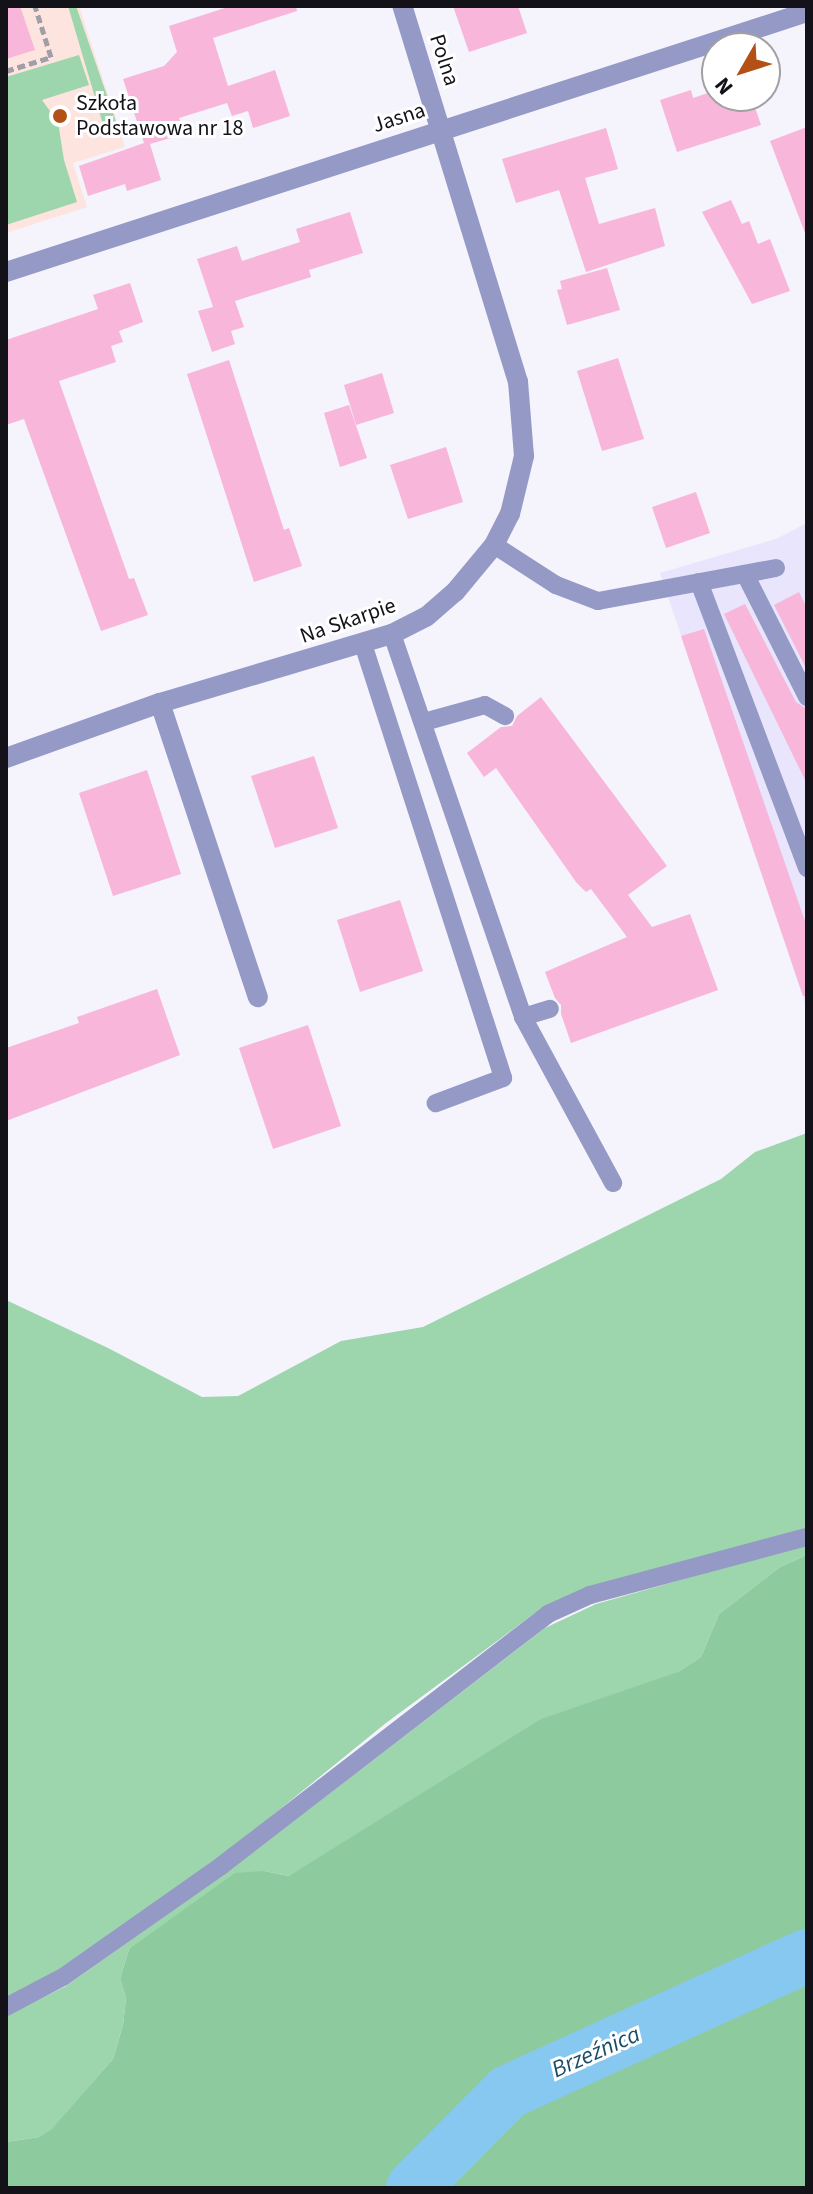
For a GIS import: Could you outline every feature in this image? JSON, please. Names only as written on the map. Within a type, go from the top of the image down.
[{"type":"street","name":"Polna","points":[[402,6],[441,129]]},
{"type":"street","name":"Jasna","points":[[6,272],[807,12]]},
{"type":"street","name":"Na Skarpie","points":[[6,758],[160,703],[392,634],[426,617],[455,592],[494,545],[510,514],[520,483],[524,422],[518,382],[441,129]]},
{"type":"street","points":[[160,703],[258,997]]},
{"type":"lane","points":[[494,545],[556,585],[598,601],[776,568]]},
{"type":"lane","points":[[745,574],[807,697]]},
{"type":"lane","points":[[699,582],[807,868]]},
{"type":"lane","points":[[392,634],[523,1017],[613,1183]]},
{"type":"lane","points":[[363,644],[503,1078],[436,1103]]},
{"type":"lane","points":[[424,722],[485,705],[505,716]]},
{"type":"lane","points":[[523,1017],[550,1009]]},
{"type":"lane","points":[[6,2007],[63,1977],[221,1866],[548,1614],[590,1595],[807,1537]]},
{"type":"path","points":[[6,71],[51,57],[35,6]]},
{"type":"shaded area","name":"Szkoła Podstawowa nr 18","points":[[6,6],[79,6],[125,147],[73,163],[87,207],[6,233]]},
{"type":"shaded area","points":[[807,523],[807,1009],[660,573],[776,539]]},
{"type":"green space","points":[[68,6],[76,6],[120,133],[107,138]]},
{"type":"green space","points":[[79,55],[89,85],[42,100],[58,122],[64,160],[77,202],[6,225],[6,77]]},
{"type":"green space","points":[[807,1133],[807,1528],[685,1561],[535,1613],[386,1723],[210,1866],[66,1965],[6,2000],[6,1300],[202,1397],[238,1396],[341,1341],[423,1327],[721,1179],[755,1152]]},
{"type":"green space","points":[[807,1544],[807,1555],[780,1567],[719,1614],[701,1657],[678,1672],[289,1876],[264,1871],[129,1949],[120,1979],[126,1998],[123,2025],[113,2059],[51,2131],[39,2137],[6,2142],[6,2016],[66,1986],[234,1867],[545,1628],[596,1604]]},
{"type":"green space","points":[[807,1555],[807,2188],[6,2188],[6,2142],[39,2137],[51,2130],[113,2059],[123,2025],[126,1998],[120,1979],[129,1949],[235,1873],[264,1871],[289,1876],[541,1719],[678,1672],[701,1657],[719,1614],[780,1567]]},
{"type":"building","points":[[6,6],[20,6],[35,50],[6,59]]},
{"type":"building","points":[[231,6],[296,6],[297,11],[213,38],[228,86],[275,70],[290,116],[253,128],[248,111],[232,116],[227,103],[179,118],[184,134],[150,144],[161,180],[127,191],[125,184],[88,196],[79,166],[144,143],[123,79],[164,66],[177,52],[169,26]]},
{"type":"building","points":[[453,6],[518,6],[527,33],[469,52]]},
{"type":"building","points":[[691,90],[693,98],[701,95],[701,112],[757,112],[761,125],[677,152],[660,100]]},
{"type":"building","points":[[807,127],[807,232],[805,233],[770,141]]},
{"type":"building","points":[[606,128],[618,169],[585,178],[599,224],[655,208],[665,246],[586,272],[559,190],[516,203],[502,159]]},
{"type":"building","points":[[731,200],[742,224],[749,221],[758,244],[770,239],[790,291],[752,304],[702,212]]},
{"type":"building","points":[[350,212],[363,253],[309,270],[311,277],[235,301],[244,327],[231,331],[235,344],[212,352],[198,311],[213,307],[197,259],[237,246],[242,261],[300,242],[296,229]]},
{"type":"building","points":[[607,268],[620,310],[567,325],[557,290],[562,289],[560,281]]},
{"type":"building","points":[[130,283],[143,322],[119,331],[123,342],[111,346],[116,362],[59,381],[129,579],[134,578],[148,615],[101,631],[24,419],[6,425],[6,340],[98,309],[93,295]]},
{"type":"building","points":[[618,358],[644,439],[602,451],[577,371]]},
{"type":"building","points":[[229,360],[284,530],[289,528],[302,566],[254,582],[187,374]]},
{"type":"building","points":[[382,373],[394,413],[356,425],[344,385]]},
{"type":"building","points":[[349,405],[367,458],[340,467],[324,413]]},
{"type":"building","points":[[446,447],[463,502],[408,519],[390,465]]},
{"type":"building","points":[[696,492],[710,533],[666,548],[652,507]]},
{"type":"building","points":[[799,592],[807,608],[807,670],[774,605]]},
{"type":"building","points":[[745,604],[796,702],[807,709],[807,784],[724,614]]},
{"type":"building","points":[[704,629],[807,927],[807,996],[803,996],[681,636]]},
{"type":"building","points":[[541,697],[667,866],[628,895],[652,927],[690,914],[718,990],[571,1043],[561,1005],[545,972],[627,937],[591,889],[586,892],[576,882],[496,768],[484,777],[467,753],[501,727],[512,726],[517,716]]},
{"type":"building","points":[[314,756],[338,828],[275,848],[251,776]]},
{"type":"building","points":[[147,770],[181,874],[113,896],[79,793]]},
{"type":"building","points":[[400,900],[423,971],[360,992],[337,920]]},
{"type":"building","points":[[157,989],[180,1055],[6,1121],[6,1048],[79,1023],[77,1017]]},
{"type":"building","points":[[308,1025],[341,1126],[273,1149],[239,1048]]},
{"type":"waterway","name":"Brzeźnica","points":[[413,2188],[508,2092],[807,1956]]},
{"type":"place","name":"Szkoła Podstawowa nr 18","points":[[60,116]]}]
